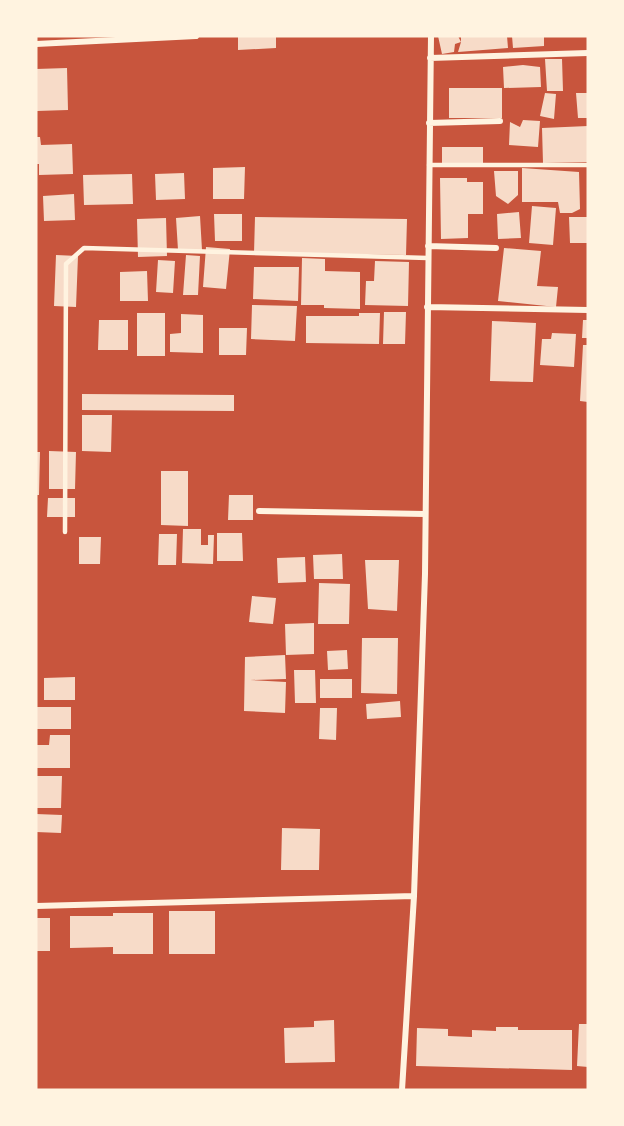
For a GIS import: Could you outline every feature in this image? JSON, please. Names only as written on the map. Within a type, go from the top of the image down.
[{"type":"street","points":[[36,44],[196,36]]},
{"type":"street","points":[[402,1090],[414,896],[425,514],[430,36]]},
{"type":"street","points":[[430,58],[588,53]]},
{"type":"street","points":[[429,123],[500,121]]},
{"type":"street","points":[[428,246],[496,248]]},
{"type":"street","points":[[428,307],[588,310]]},
{"type":"street","points":[[259,512],[425,514]]},
{"type":"street","points":[[36,906],[414,896]]},
{"type":"lane","points":[[429,165],[588,165]]},
{"type":"lane","points":[[65,532],[66,264],[84,248],[428,258]]},
{"type":"building","points":[[238,36],[276,36],[276,48],[238,50]]},
{"type":"building","points":[[438,36],[458,36],[461,42],[455,44],[454,52],[442,54]]},
{"type":"building","points":[[461,36],[507,36],[508,48],[458,52]]},
{"type":"building","points":[[512,36],[544,36],[544,46],[513,48]]},
{"type":"building","points":[[545,59],[562,59],[563,91],[547,91]]},
{"type":"building","points":[[523,65],[540,67],[541,87],[504,88],[503,67]]},
{"type":"building","points":[[67,68],[68,110],[37,111],[36,69]]},
{"type":"building","points":[[449,88],[502,88],[502,118],[449,118]]},
{"type":"building","points":[[545,93],[556,94],[554,119],[540,116]]},
{"type":"building","points":[[576,93],[588,93],[588,118],[578,118]]},
{"type":"building","points":[[523,120],[540,121],[538,147],[509,145],[510,122],[520,127]]},
{"type":"building","points":[[588,126],[588,162],[543,163],[542,128]]},
{"type":"building","points":[[36,137],[40,137],[41,145],[72,144],[73,174],[39,175],[39,164],[36,164]]},
{"type":"building","points":[[442,147],[483,147],[483,164],[442,164]]},
{"type":"building","points":[[245,167],[244,199],[213,199],[213,168]]},
{"type":"building","points":[[522,168],[579,172],[580,209],[572,213],[560,213],[558,202],[522,202]]},
{"type":"building","points":[[494,171],[518,171],[518,195],[508,204],[496,196]]},
{"type":"building","points":[[184,173],[185,199],[156,200],[155,174]]},
{"type":"building","points":[[132,174],[133,204],[84,205],[83,175]]},
{"type":"building","points":[[440,178],[467,178],[467,182],[483,182],[483,214],[468,214],[468,238],[441,239]]},
{"type":"building","points":[[74,194],[75,220],[44,221],[43,196]]},
{"type":"building","points":[[532,206],[556,208],[553,245],[529,243]]},
{"type":"building","points":[[519,212],[521,238],[498,239],[497,214]]},
{"type":"building","points":[[214,214],[242,214],[242,241],[215,241]]},
{"type":"building","points":[[200,216],[202,250],[178,250],[176,218]]},
{"type":"building","points":[[255,217],[407,219],[406,255],[254,253]]},
{"type":"building","points":[[569,217],[588,217],[588,243],[570,243]]},
{"type":"building","points":[[166,218],[167,256],[138,257],[137,219]]},
{"type":"building","points":[[206,247],[230,249],[226,289],[203,287]]},
{"type":"building","points":[[504,248],[541,251],[537,286],[558,287],[556,307],[498,301]]},
{"type":"building","points":[[56,255],[78,256],[76,307],[54,306]]},
{"type":"building","points":[[186,255],[200,256],[198,295],[183,295]]},
{"type":"building","points":[[302,258],[325,259],[325,271],[360,272],[360,309],[301,305]]},
{"type":"building","points":[[158,260],[175,261],[173,293],[156,292]]},
{"type":"building","points":[[375,261],[409,262],[408,306],[365,305],[366,281],[374,281]]},
{"type":"building","points":[[254,267],[299,267],[298,301],[253,299]]},
{"type":"building","points":[[147,271],[148,301],[120,301],[120,272]]},
{"type":"building","points":[[252,305],[297,306],[295,341],[251,339]]},
{"type":"building","points":[[384,312],[406,312],[405,344],[383,344]]},
{"type":"building","points":[[137,313],[165,313],[165,356],[137,356]]},
{"type":"building","points":[[359,313],[380,313],[379,344],[306,343],[306,316],[359,316]]},
{"type":"building","points":[[181,314],[203,315],[203,353],[170,352],[170,334],[181,333]]},
{"type":"building","points":[[99,320],[128,320],[128,350],[98,350]]},
{"type":"building","points":[[583,320],[588,320],[588,338],[582,338]]},
{"type":"building","points":[[492,321],[536,323],[533,382],[490,381]]},
{"type":"building","points":[[219,328],[247,328],[246,355],[219,355]]},
{"type":"building","points":[[552,333],[576,334],[574,367],[540,365],[542,339],[551,339]]},
{"type":"building","points":[[583,345],[588,345],[588,402],[580,401]]},
{"type":"building","points":[[82,394],[234,395],[234,411],[82,410]]},
{"type":"building","points":[[82,415],[112,415],[111,452],[82,451]]},
{"type":"building","points":[[49,451],[76,452],[75,489],[49,489]]},
{"type":"building","points":[[36,452],[40,452],[39,495],[36,495]]},
{"type":"building","points":[[161,471],[188,471],[188,526],[161,525]]},
{"type":"building","points":[[229,495],[253,495],[253,520],[228,520]]},
{"type":"building","points":[[48,498],[75,498],[75,517],[47,517]]},
{"type":"building","points":[[183,529],[201,529],[201,545],[208,545],[208,535],[214,535],[213,564],[182,563]]},
{"type":"building","points":[[217,533],[242,533],[243,561],[217,561]]},
{"type":"building","points":[[159,534],[177,534],[176,565],[158,565]]},
{"type":"building","points":[[79,537],[101,537],[100,564],[79,564]]},
{"type":"building","points":[[342,554],[343,579],[314,579],[313,555]]},
{"type":"building","points":[[305,557],[306,582],[278,583],[277,558]]},
{"type":"building","points":[[365,560],[399,560],[397,611],[368,609]]},
{"type":"building","points":[[319,583],[350,584],[349,624],[318,624]]},
{"type":"building","points":[[252,596],[276,598],[273,624],[249,622]]},
{"type":"building","points":[[314,623],[314,654],[286,655],[285,624]]},
{"type":"building","points":[[362,638],[398,638],[397,694],[361,693]]},
{"type":"building","points":[[347,650],[348,669],[328,670],[327,651]]},
{"type":"building","points":[[285,655],[286,679],[250,680],[286,682],[285,713],[244,711],[245,657]]},
{"type":"building","points":[[294,670],[315,670],[316,703],[295,703]]},
{"type":"building","points":[[75,677],[75,700],[44,700],[44,678]]},
{"type":"building","points":[[320,679],[352,679],[352,698],[320,698]]},
{"type":"building","points":[[400,701],[401,717],[367,719],[366,704]]},
{"type":"building","points":[[36,707],[71,707],[71,729],[36,729]]},
{"type":"building","points":[[320,708],[337,708],[336,740],[319,739]]},
{"type":"building","points":[[50,735],[70,735],[70,768],[36,768],[36,745],[49,745]]},
{"type":"building","points":[[36,776],[62,776],[61,808],[36,808]]},
{"type":"building","points":[[36,814],[62,815],[61,833],[36,832]]},
{"type":"building","points":[[282,828],[320,829],[319,870],[281,870]]},
{"type":"building","points":[[169,911],[215,911],[215,954],[169,954]]},
{"type":"building","points":[[113,913],[153,913],[153,954],[113,954],[113,947],[70,948],[70,916],[113,916]]},
{"type":"building","points":[[36,918],[50,918],[50,951],[36,951]]},
{"type":"building","points":[[334,1020],[335,1062],[285,1063],[284,1028],[314,1027],[314,1021]]},
{"type":"building","points":[[579,1024],[588,1024],[588,1067],[577,1066]]},
{"type":"building","points":[[496,1027],[518,1027],[518,1030],[572,1030],[572,1070],[416,1066],[417,1028],[448,1029],[448,1036],[472,1037],[472,1030],[496,1031]]}]
